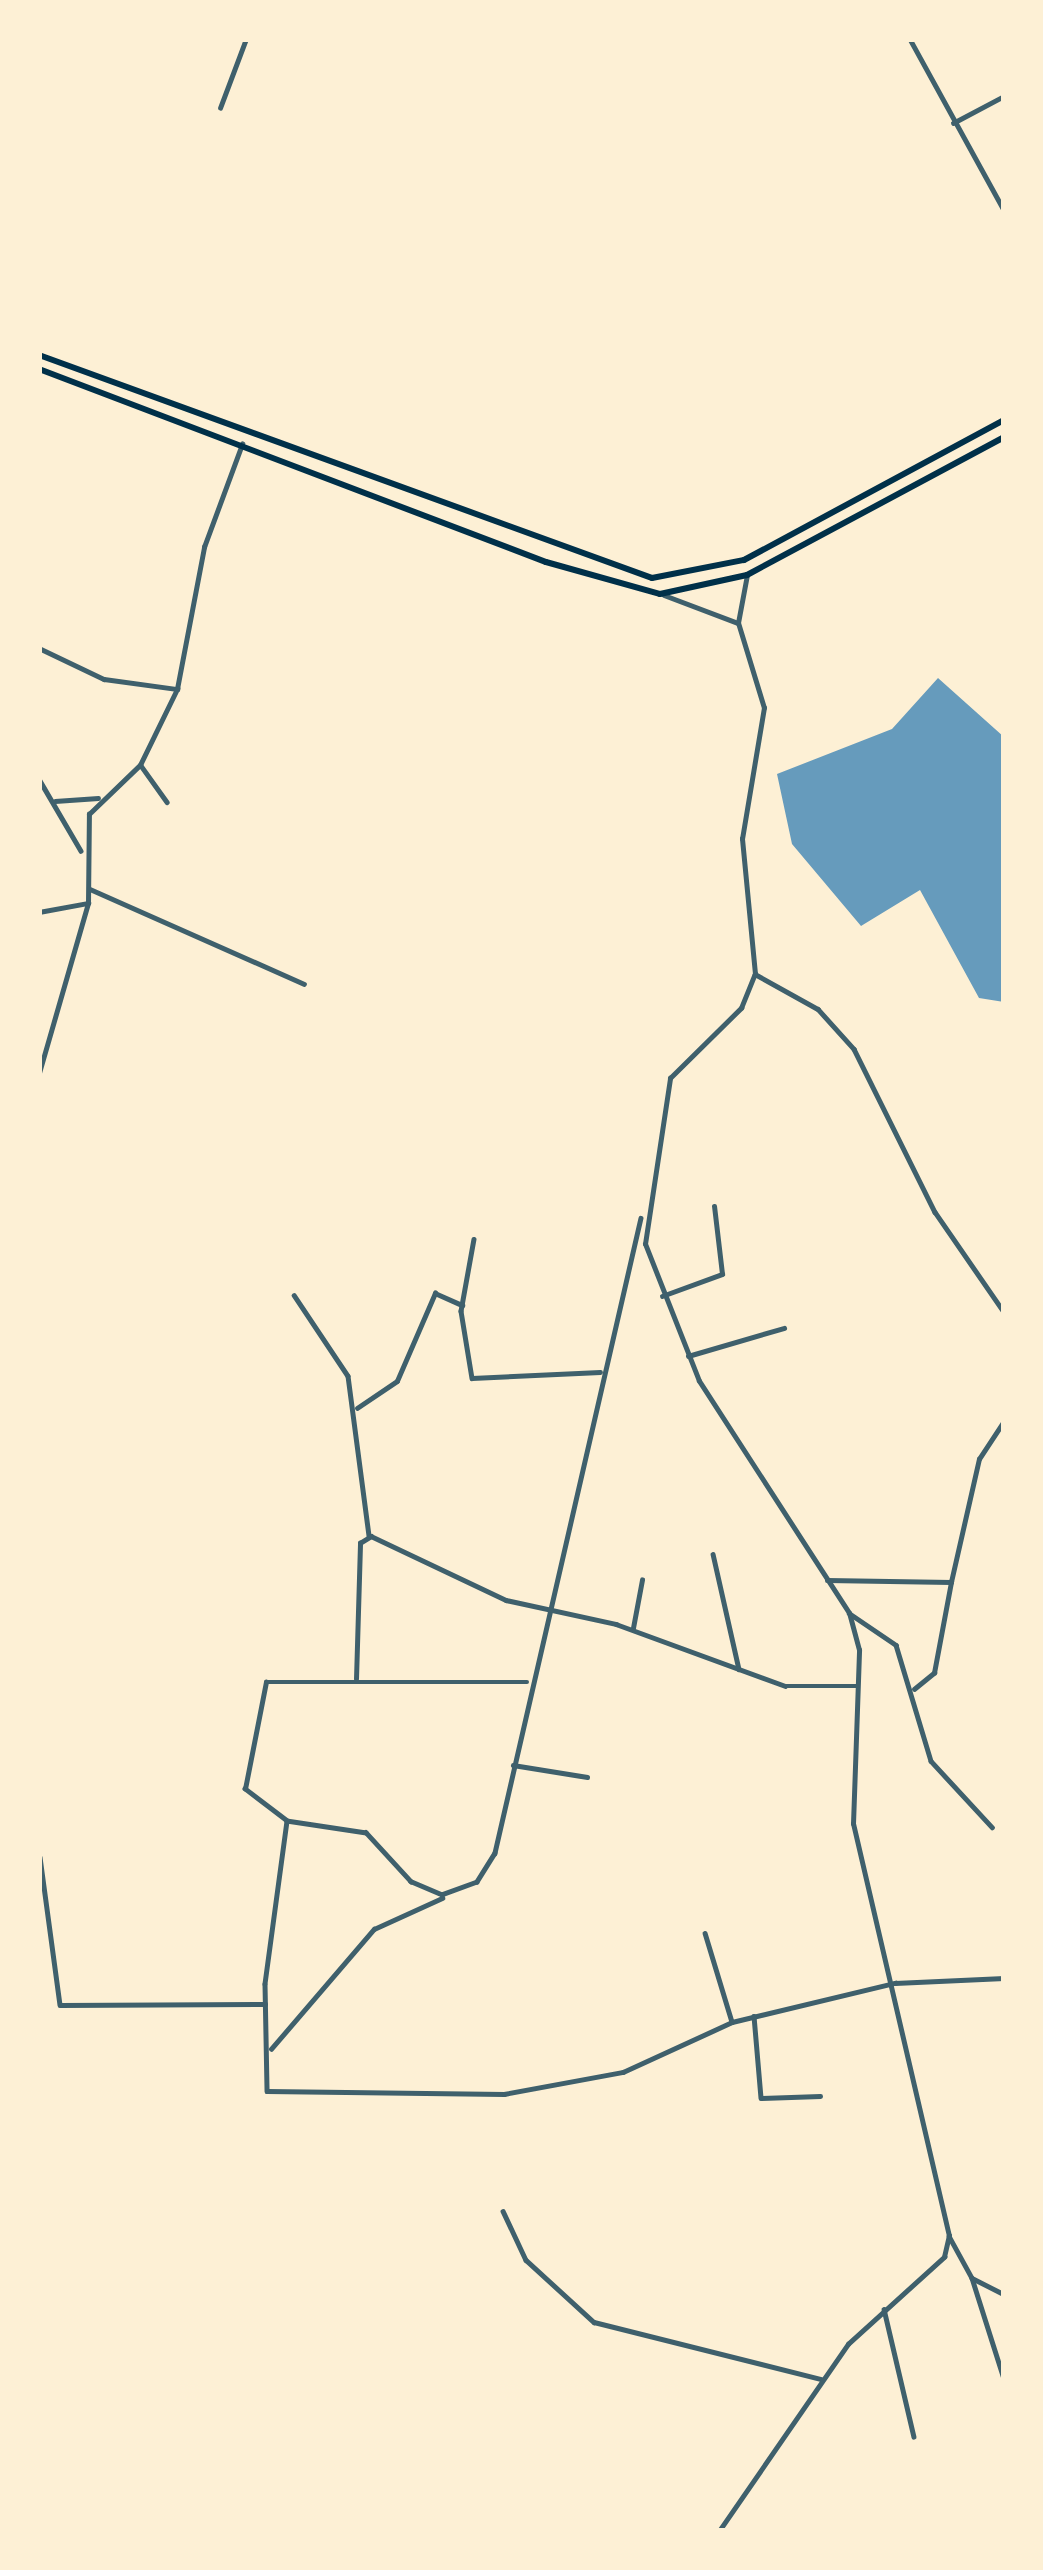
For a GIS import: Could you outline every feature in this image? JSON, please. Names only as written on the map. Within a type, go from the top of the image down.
[{"type":"main road","points":[[39,355],[551,548],[652,578],[719,570],[1004,420]]},
{"type":"main road","points":[[39,368],[546,562],[660,594],[747,575],[1004,437]]},
{"type":"main road","points":[[68,380],[73,368]]},
{"type":"main road","points":[[546,562],[551,548]]},
{"type":"street","points":[[220,108],[246,39]]},
{"type":"street","points":[[910,39],[1004,210]]},
{"type":"street","points":[[953,123],[1004,96]]},
{"type":"street","points":[[56,801],[98,798],[140,765],[177,689],[204,548],[242,445]]},
{"type":"street","points":[[272,2049],[374,1929],[459,1890],[496,1853],[545,1606],[643,1213],[670,1078],[741,1008],[755,974],[742,839],[764,708],[737,623],[747,575]]},
{"type":"street","points":[[660,594],[737,623]]},
{"type":"street","points":[[39,648],[104,679],[177,689]]},
{"type":"street","points":[[140,765],[166,802]]},
{"type":"street","points":[[39,779],[56,801],[83,856],[90,889],[39,1073]]},
{"type":"street","points":[[83,856],[98,798]]},
{"type":"street","points":[[90,889],[304,984]]},
{"type":"street","points":[[39,912],[88,903]]},
{"type":"street","points":[[755,974],[818,1009],[854,1049],[935,1212],[1004,1312]]},
{"type":"street","points":[[662,1296],[722,1274],[714,1206]]},
{"type":"street","points":[[643,1213],[662,1296],[688,1356],[849,1612],[896,1645],[914,1689],[931,1761],[992,1827]]},
{"type":"street","points":[[474,1239],[462,1305],[472,1378],[600,1372]]},
{"type":"street","points":[[356,1408],[397,1381],[435,1293],[462,1305]]},
{"type":"street","points":[[294,1295],[356,1408],[368,1536],[356,1679]]},
{"type":"street","points":[[688,1356],[784,1328]]},
{"type":"street","points":[[914,1689],[934,1673],[979,1459],[1004,1421]]},
{"type":"street","points":[[368,1536],[488,1593],[632,1630],[799,1690],[858,1686]]},
{"type":"street","points":[[712,1554],[739,1669]]},
{"type":"street","points":[[632,1630],[642,1580]]},
{"type":"street","points":[[827,1580],[951,1582]]},
{"type":"street","points":[[849,1612],[858,1686],[853,1824],[895,1983],[949,2236],[972,2278],[1004,2379]]},
{"type":"street","points":[[459,1890],[411,1882],[366,1833],[287,1821],[245,1789],[261,1687],[356,1679],[530,1682]]},
{"type":"street","points":[[513,1765],[587,1777]]},
{"type":"street","points":[[287,1821],[265,2004],[272,2049],[271,2097],[504,2094],[645,2065],[732,2022],[895,1983],[1004,1978]]},
{"type":"street","points":[[40,1857],[60,2005],[265,2004]]},
{"type":"street","points":[[705,1933],[732,2022]]},
{"type":"street","points":[[754,2016],[766,2104],[820,2096]]},
{"type":"street","points":[[503,2211],[526,2260],[594,2322],[821,2378]]},
{"type":"street","points":[[719,2531],[821,2378],[884,2309],[944,2257],[949,2236]]},
{"type":"street","points":[[972,2278],[1004,2294]]},
{"type":"street","points":[[884,2309],[914,2437]]},
{"type":"water","points":[[938,678],[1004,737],[1004,1002],[979,998],[920,890],[861,926],[792,844],[777,774],[892,729]]}]
